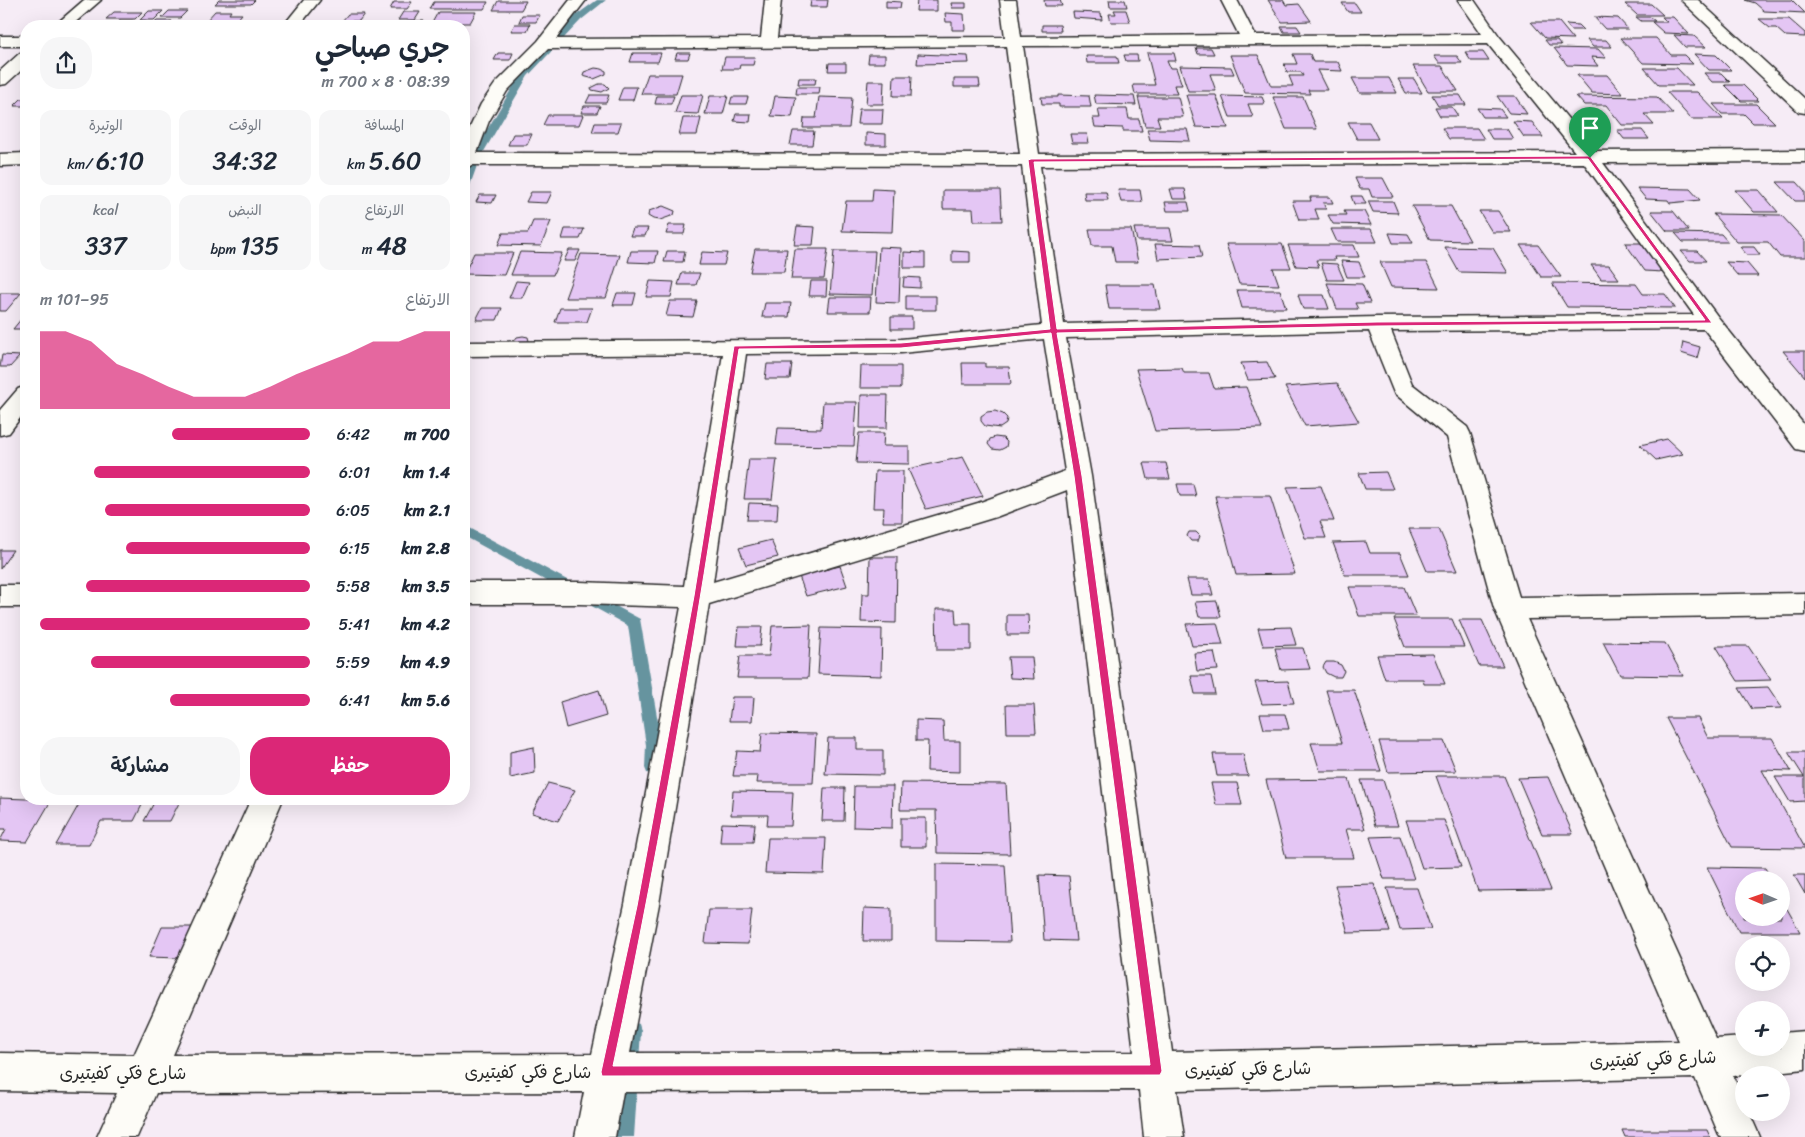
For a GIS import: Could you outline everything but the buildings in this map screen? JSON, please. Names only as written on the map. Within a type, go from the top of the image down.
[{"type":"street","points":[[69,20],[93,0]]},
{"type":"street","points":[[296,20],[312,0]]},
{"type":"street","points":[[470,145],[480,121],[501,88],[544,44],[578,0]]},
{"type":"street","points":[[768,44],[773,0]]},
{"type":"street","points":[[1008,0],[1054,331],[1078,476],[1164,1137]]},
{"type":"street","points":[[1230,0],[1249,39]]},
{"type":"street","points":[[1466,0],[1493,39],[1590,158],[1710,322],[1805,443]]},
{"type":"street","points":[[1689,0],[1805,108]]},
{"type":"street","points":[[544,44],[1493,39]]},
{"type":"street","points":[[0,41],[20,41]]},
{"type":"street","points":[[0,80],[20,62]]},
{"type":"street","points":[[470,160],[1031,160],[1805,156]]},
{"type":"street","points":[[0,160],[20,159]]},
{"type":"street","points":[[470,348],[901,346],[1054,331],[1377,324],[1710,322]]},
{"type":"street","points":[[1377,324],[1402,388],[1458,433],[1508,608],[1740,1137]]},
{"type":"street","points":[[595,1137],[606,1072],[642,906],[698,596],[736,347]]},
{"type":"street","points":[[0,427],[20,402]]},
{"type":"street","points":[[470,593],[698,596],[987,510],[1078,476]]},
{"type":"street","points":[[0,596],[20,596]]},
{"type":"street","points":[[1508,608],[1805,604]]},
{"type":"street","points":[[117,1137],[264,805]]},
{"type":"street","name":"شارع فكي كفيتيرى","points":[[0,1072],[144,1074],[1156,1071],[1706,1059],[1805,1050]]},
{"type":"waterway","points":[[470,171],[474,160],[524,75],[578,18],[602,0]]},
{"type":"waterway","points":[[470,533],[635,623],[654,745],[653,768]]},
{"type":"waterway","points":[[624,1137],[632,1031]]},
{"type":"route","points":[[1590,158],[1031,160],[1054,331],[901,346],[736,347],[698,596],[642,906],[606,1072],[1156,1071],[1078,476],[1054,331],[1377,324],[1710,322],[1590,158]]}]
